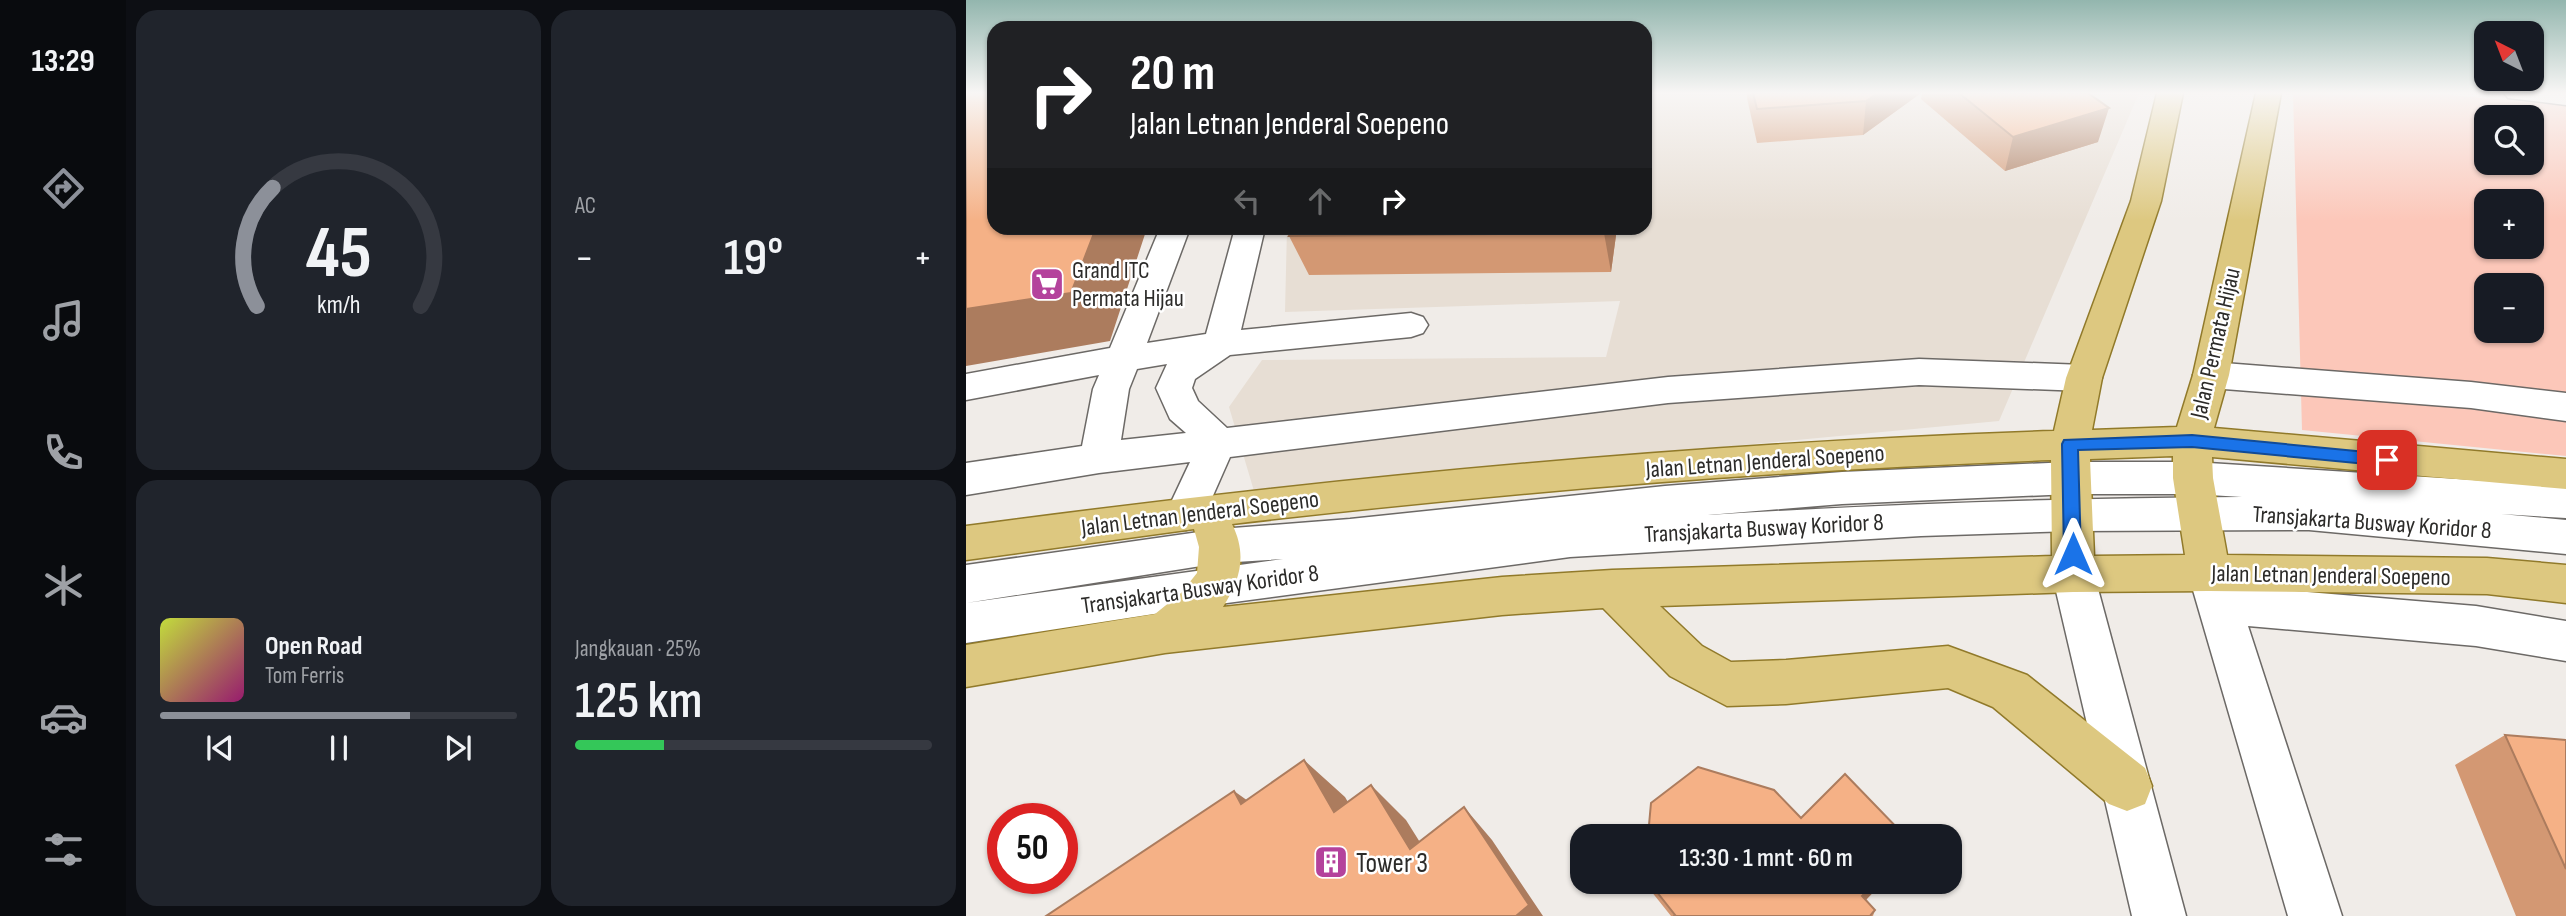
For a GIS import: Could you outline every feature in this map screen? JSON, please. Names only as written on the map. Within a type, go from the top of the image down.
[{"type":"main road","points":[[2073,575],[2071,479],[2084,378],[2146,201],[2161,136]]},
{"type":"main road","name":"Jalan Permata Hijau","points":[[2214,589],[2195,477],[2211,375],[2260,136]]},
{"type":"main road","points":[[2071,479],[2566,474]]},
{"type":"main road","points":[[1165,633],[1195,611],[1206,539]]},
{"type":"main road","name":"Jalan Letnan Jenderal Soepeno","points":[[966,544],[1206,539]]},
{"type":"main road","name":"Jalan Letnan Jenderal Soepeno","points":[[966,666],[1165,633],[1502,596],[1612,589],[2073,575],[2214,589],[2487,576],[2566,584]]},
{"type":"main road","points":[[1612,589],[1686,661],[1727,684],[1786,682],[1948,667],[2010,691],[2127,786]]},
{"type":"street","points":[[1099,458],[1108,403],[1172,235]]},
{"type":"street","points":[[1206,539],[1217,444],[1210,433],[1183,409],[1174,388],[1180,372],[1220,344],[1248,235]]},
{"type":"street","points":[[966,387],[1220,344],[1411,325]]},
{"type":"street","points":[[966,479],[1099,458],[1668,390],[1919,372],[2084,378]]},
{"type":"street","points":[[2211,375],[2471,395],[2566,407]]},
{"type":"street","name":"Transjakarta Busway Koridor 8","points":[[2195,477],[2309,513],[2566,537]]},
{"type":"street","name":"Transjakarta Busway Koridor 8","points":[[966,584],[1206,539],[1350,536],[1665,502],[1828,489],[2195,477],[2566,502]]},
{"type":"street","name":"Transjakarta Busway Koridor 8","points":[[966,623],[1206,539]]},
{"type":"street","points":[[2073,575],[2159,916]]},
{"type":"street","points":[[2214,589],[2566,641]]},
{"type":"street","name":"Jalan Permata Hijau","points":[[2214,589],[2315,916]]},
{"type":"shaded area","points":[[1652,136],[2121,136],[1999,421],[1254,491],[1229,407],[1262,360],[1606,357],[1620,301],[1285,312],[1287,235],[1652,235]]},
{"type":"shaded area","points":[[2294,136],[2474,136],[2474,175],[2544,175],[2544,136],[2566,136],[2566,456],[2302,430]]},
{"type":"building","points":[[966,136],[987,136],[987,235],[1093,235],[1071,293],[966,309]]},
{"type":"building","points":[[1290,235],[1394,235],[1289,236]]},
{"type":"building","points":[[2505,735],[2566,740],[2566,869]]},
{"type":"building","points":[[1304,760],[1334,812],[1371,785],[1410,849],[1464,807],[1529,905],[1516,916],[1046,916],[1234,791],[1241,804]]},
{"type":"building","points":[[1698,767],[1774,790],[1801,818],[1845,774],[1893,824],[1649,824],[1651,803]]},
{"type":"building","points":[[1658,894],[1864,894],[1862,896],[1875,910],[1870,916],[1675,915]]},
{"type":"place","name":"Grand ITC Permata Hijau","points":[[1047,284]]},
{"type":"place","name":"Tower 3","points":[[1331,862]]},
{"type":"route","points":[[2073,554],[2070,444],[2192,441],[2387,460]]}]
